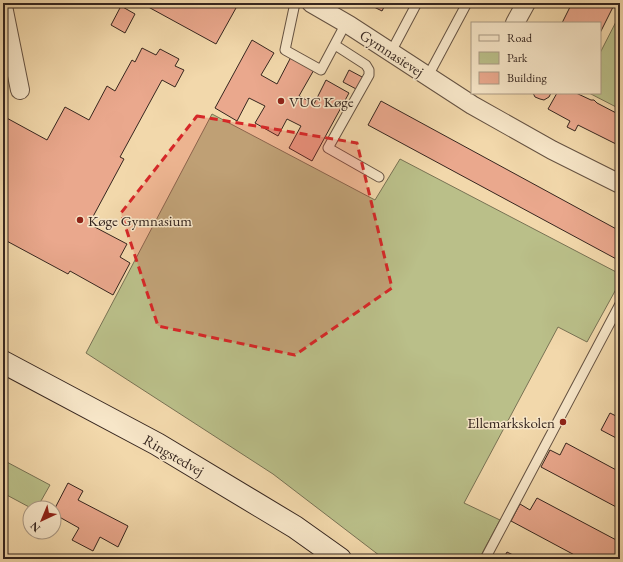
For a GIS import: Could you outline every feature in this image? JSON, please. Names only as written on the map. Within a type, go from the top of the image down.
[{"type":"main road","name":"Ringstedvej","points":[[3,362],[157,444],[295,527],[340,559]]},
{"type":"street","name":"Gymnasievej","points":[[311,3],[346,23],[428,76],[475,99],[552,150],[620,184]]},
{"type":"street","points":[[516,22],[526,3]]},
{"type":"street","points":[[3,6],[20,90]]},
{"type":"lane","points":[[295,3],[285,50],[321,70],[346,23]]},
{"type":"lane","points":[[391,52],[417,3]]},
{"type":"lane","points":[[428,76],[466,3]]},
{"type":"lane","points":[[335,45],[366,65],[369,70],[369,75],[328,148],[379,177]]},
{"type":"lane","points":[[485,559],[620,304]]},
{"type":"highlighted area","points":[[197,116],[357,143],[392,288],[295,355],[158,326],[121,213]]},
{"type":"green space","points":[[620,14],[620,109],[591,94],[601,94],[601,51]]},
{"type":"green space","points":[[212,114],[375,200],[400,159],[620,274],[620,282],[587,342],[558,327],[464,503],[500,520],[479,559],[384,559],[273,474],[86,353]]},
{"type":"green space","points":[[3,460],[50,485],[42,500],[22,500],[22,503],[3,493]]},
{"type":"building","points":[[141,3],[229,3],[236,8],[216,44]]},
{"type":"building","points":[[366,3],[386,3],[382,11]]},
{"type":"building","points":[[572,3],[615,3],[601,31],[601,22],[562,22]]},
{"type":"building","points":[[121,6],[135,14],[125,33],[111,25]]},
{"type":"building","name":"VUC Køge","points":[[252,40],[274,53],[261,75],[277,84],[292,55],[315,68],[299,96],[314,104],[326,80],[349,93],[312,161],[289,148],[301,126],[287,119],[278,136],[255,123],[265,106],[249,98],[237,121],[215,108]]},
{"type":"building","points":[[142,48],[156,55],[160,49],[179,59],[175,66],[184,70],[175,87],[162,80],[120,157],[124,159],[89,224],[127,244],[120,257],[130,263],[113,295],[70,271],[68,274],[3,239],[3,116],[47,140],[65,107],[89,120],[107,86],[115,91],[132,60],[135,62]]},
{"type":"building","points":[[349,70],[364,78],[358,90],[343,82]]},
{"type":"building","points":[[534,94],[550,94],[544,100],[535,97]]},
{"type":"building","points":[[556,94],[578,94],[594,100],[620,115],[620,146],[578,125],[575,131],[567,127],[570,121],[548,109]]},
{"type":"building","points":[[381,101],[620,231],[620,261],[368,125]]},
{"type":"building","points":[[610,413],[620,418],[620,440],[601,430]]},
{"type":"building","points":[[566,443],[620,472],[620,509],[541,467],[550,450],[560,455]]},
{"type":"building","points":[[68,483],[83,491],[78,500],[128,526],[118,547],[100,537],[93,551],[72,540],[79,528],[62,518],[62,500],[59,500]]},
{"type":"building","points":[[537,498],[620,542],[620,559],[582,559],[511,521],[520,504],[530,510]]},
{"type":"building","points":[[507,552],[521,559],[503,559]]},
{"type":"place","name":"VUC Køge","points":[[281,101]]},
{"type":"place","name":"Køge Gymnasium","points":[[80,220]]},
{"type":"place","name":"Ellemarkskolen","points":[[563,422]]}]
